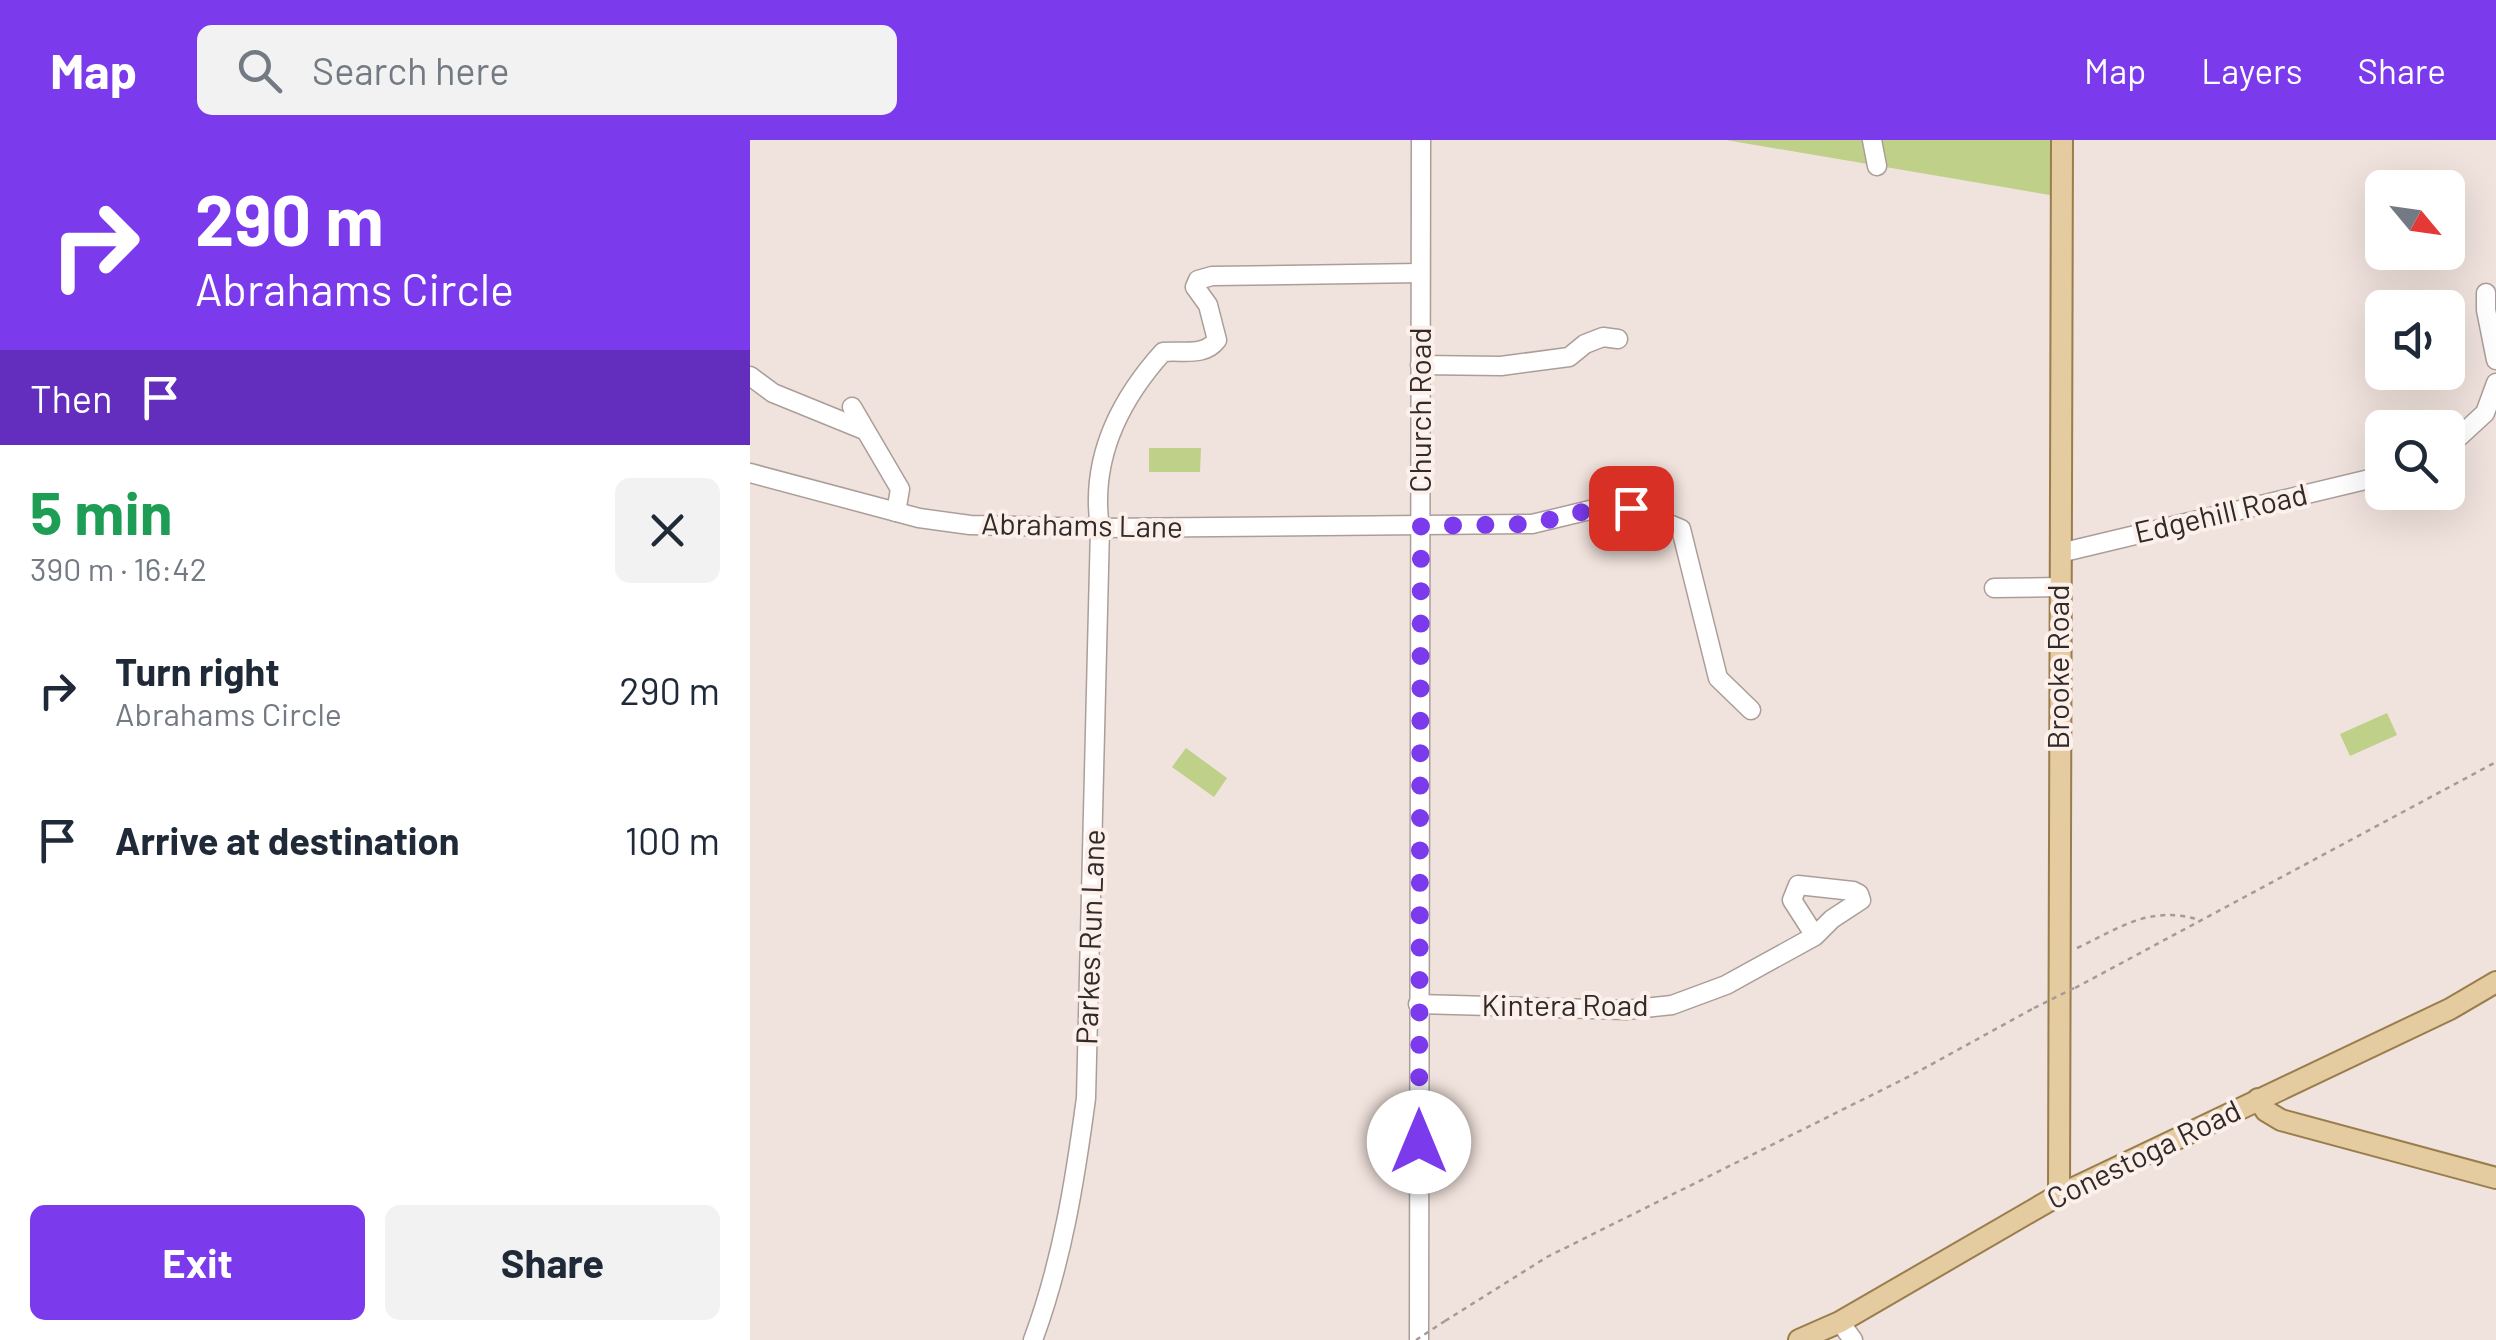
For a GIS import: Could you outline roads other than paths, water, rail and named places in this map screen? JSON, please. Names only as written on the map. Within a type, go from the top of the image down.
[{"type":"main road","name":"Brooke Road","points":[[2059,1194],[2062,140]]},
{"type":"main road","name":"Conestoga Road","points":[[1798,1340],[1840,1322],[2059,1194],[2450,1008],[2496,982]]},
{"type":"main road","points":[[2258,1099],[2266,1111],[2281,1120],[2496,1178]]},
{"type":"street","name":"Church Road","points":[[1417,1340],[1421,140]]},
{"type":"street","points":[[1872,140],[1877,166]]},
{"type":"street","name":"Parkes Run Lane","points":[[1033,1340],[1062,1247],[1086,1098],[1100,528],[1096,505],[1100,460],[1116,419],[1146,371],[1163,352],[1200,352],[1211,348],[1217,340],[1208,304],[1195,287],[1198,280],[1212,276],[1420,273]]},
{"type":"street","points":[[2486,294],[2496,360]]},
{"type":"street","points":[[1420,365],[1501,366],[1569,357],[1585,344],[1618,338]]},
{"type":"street","points":[[750,376],[774,393],[864,430]]},
{"type":"street","points":[[2465,431],[2485,413],[2496,383]]},
{"type":"street","points":[[852,408],[900,489],[896,512]]},
{"type":"street","name":"Abrahams Lane","points":[[750,473],[896,512],[970,525],[1100,528],[1532,524],[1590,510],[1631,508],[1682,529],[1718,678],[1750,710]]},
{"type":"street","name":"Edgehill Road","points":[[2060,552],[2365,480]]},
{"type":"street","points":[[1994,588],[2060,587]]},
{"type":"street","name":"Kintera Road","points":[[1418,1004],[1626,1010],[1672,1005],[1726,985],[1815,936]]},
{"type":"street","points":[[1840,1322],[1853,1340]]}]
